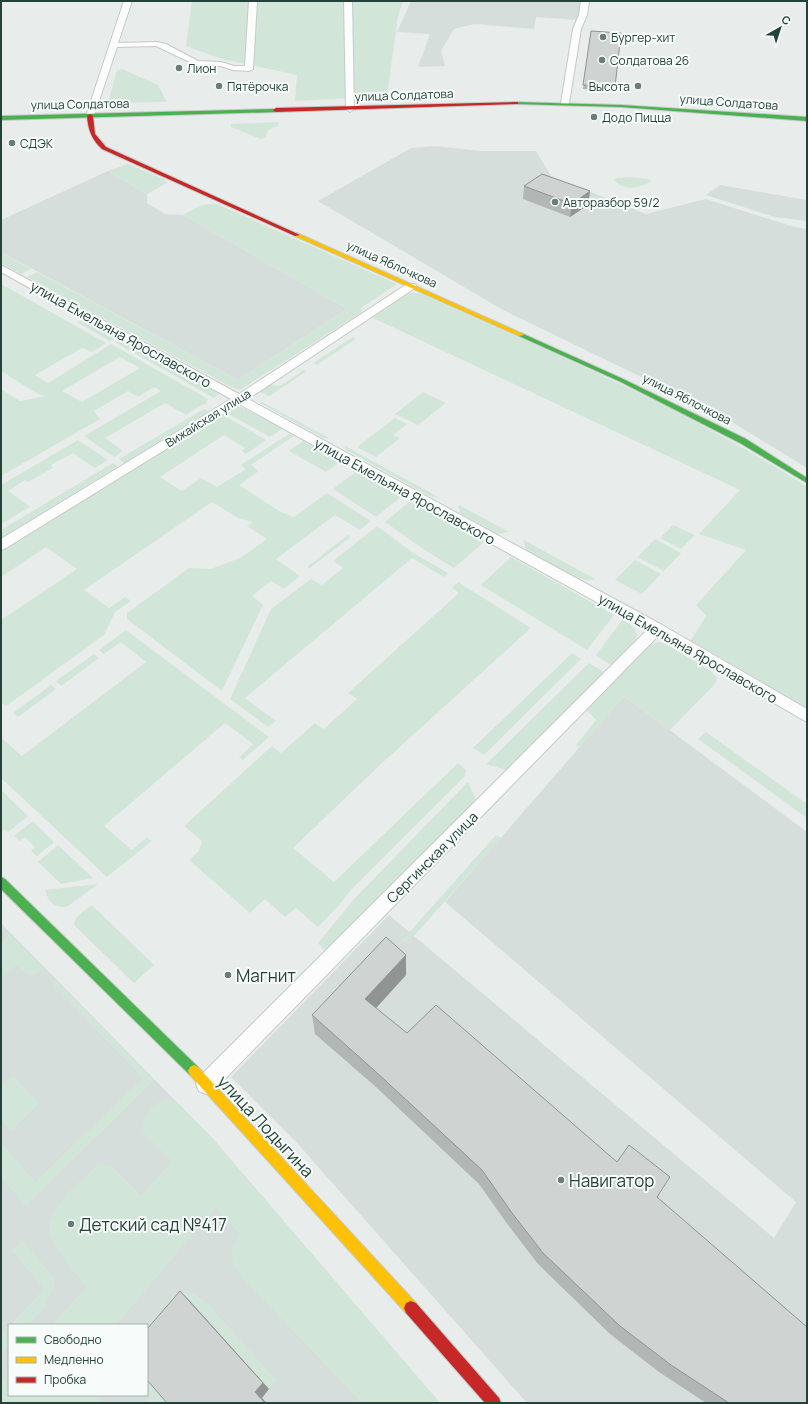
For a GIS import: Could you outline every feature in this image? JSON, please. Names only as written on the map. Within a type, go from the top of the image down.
[{"type":"main road","name":"улица Солдатова","points":[[1,118],[350,109],[503,103],[565,103],[807,119]]},
{"type":"main road","name":"улица Яблочкова","points":[[90,116],[94,140],[104,148],[565,354],[695,416],[743,441],[807,481]]},
{"type":"main road","name":"улица Лодыгина","points":[[1,882],[206,1084],[434,1332],[494,1403]]},
{"type":"street","name":"улица Яблочкова","points":[[90,116],[128,1]]},
{"type":"street","points":[[114,44],[157,44],[164,46],[196,63],[221,64],[233,68],[249,69],[253,1]]},
{"type":"street","points":[[348,1],[350,109]]},
{"type":"street","points":[[565,103],[577,29],[583,15],[585,1]]},
{"type":"street","name":"улица Емельяна Ярославского","points":[[1,268],[657,629],[807,716]]},
{"type":"street","name":"Вижайская улица","points":[[1,545],[239,398],[412,286]]},
{"type":"street","name":"Сергинская улица","points":[[206,1084],[328,963],[657,629]]},
{"type":"shaded area","points":[[411,1],[583,1],[578,20],[536,17],[534,29],[474,24],[454,29],[441,51],[445,66],[418,67],[430,34],[397,32]]},
{"type":"shaded area","points":[[435,146],[481,151],[536,151],[551,176],[646,214],[706,199],[791,226],[807,229],[807,468],[722,416],[503,310],[318,201],[411,148]]},
{"type":"shaded area","points":[[108,171],[147,194],[147,203],[165,214],[183,215],[347,309],[238,380],[1,252],[1,220]]},
{"type":"shaded area","points":[[720,185],[807,200],[807,221],[774,217],[706,195]]},
{"type":"shaded area","points":[[624,696],[807,832],[807,1403],[527,1403],[297,1143],[231,1077],[389,915],[774,1238],[796,1202],[445,902]]},
{"type":"shaded area","points":[[1,923],[214,1140],[440,1403],[1,1403]]},
{"type":"green space","points":[[192,1],[403,1],[398,16],[387,96],[295,101],[297,75],[222,59],[186,46]]},
{"type":"green space","points":[[122,69],[158,85],[167,102],[108,103],[117,70]]},
{"type":"green space","points":[[279,122],[278,126],[270,129],[267,132],[266,137],[261,139],[231,127],[231,124]]},
{"type":"green space","points":[[128,164],[164,179],[167,183],[147,194],[108,171]]},
{"type":"green space","points":[[629,177],[648,179],[652,181],[632,188],[622,186],[613,179]]},
{"type":"green space","points":[[217,204],[397,284],[361,308],[362,312],[240,390],[231,387],[27,277],[37,272],[238,380],[347,309],[183,215],[199,206]]},
{"type":"green space","points":[[1,252],[31,269],[21,274],[1,263]]},
{"type":"green space","points":[[1,284],[106,343],[92,352],[82,348],[35,375],[48,383],[111,344],[208,399],[206,404],[186,415],[165,403],[105,438],[123,451],[114,457],[84,436],[161,391],[154,387],[138,397],[128,391],[94,411],[100,419],[1,476],[1,389],[20,401],[46,396],[38,394],[1,371]],"holes":[[[120,357],[140,368],[82,402],[62,391]]]},
{"type":"green space","points":[[419,293],[617,382],[714,432],[807,487],[807,710],[690,642],[706,616],[696,605],[746,550],[699,534],[740,490],[371,317],[406,294]]},
{"type":"green space","points":[[85,320],[116,337],[110,341],[77,322]]},
{"type":"green space","points":[[353,337],[356,339],[317,365],[313,363]]},
{"type":"green space","points":[[120,339],[219,394],[214,398],[115,342]]},
{"type":"green space","points":[[302,370],[306,371],[271,395],[268,396],[259,391],[269,384],[280,386]]},
{"type":"green space","points":[[423,392],[446,403],[418,425],[395,414]]},
{"type":"green space","points":[[262,402],[329,438],[323,438],[260,403]]},
{"type":"green space","points":[[239,406],[282,429],[270,437],[225,412]]},
{"type":"green space","points":[[204,409],[209,411],[124,463],[119,459]]},
{"type":"green space","points":[[222,414],[266,440],[246,454],[242,451],[245,448],[224,435],[160,477],[182,491],[201,478],[217,487],[246,469],[241,465],[289,434],[294,436],[251,465],[259,471],[239,485],[281,512],[294,517],[327,493],[371,521],[360,530],[335,515],[276,559],[300,576],[284,589],[271,581],[252,596],[263,605],[222,691],[127,619],[127,613],[189,568],[211,569],[242,557],[267,539],[247,526],[253,522],[238,518],[212,502],[84,590],[109,608],[125,597],[131,601],[115,612],[104,635],[6,706],[1,703],[1,620],[77,569],[46,547],[1,577],[1,551]]},
{"type":"green space","points":[[395,418],[407,424],[393,435],[400,438],[376,457],[357,447]]},
{"type":"green space","points":[[78,440],[108,460],[95,468],[73,453],[51,465],[53,468],[28,482],[25,480],[8,491],[30,507],[1,524],[1,485]]},
{"type":"green space","points":[[303,441],[340,462],[326,472],[289,451]]},
{"type":"green space","points":[[345,446],[440,498],[429,496],[346,450]]},
{"type":"green space","points":[[113,463],[118,466],[1,538],[1,530]]},
{"type":"green space","points":[[357,471],[402,496],[376,517],[333,489]]},
{"type":"green space","points":[[410,501],[484,542],[454,568],[423,549],[385,522]]},
{"type":"green space","points":[[459,505],[509,532],[497,534],[461,514],[458,508]]},
{"type":"green space","points":[[673,525],[695,535],[681,549],[660,538]]},
{"type":"green space","points":[[377,526],[415,554],[448,573],[444,577],[412,558],[245,698],[276,721],[268,727],[230,699],[271,609],[311,579],[322,585],[343,568],[333,561]]},
{"type":"green space","points":[[348,535],[351,537],[310,568],[307,567]]},
{"type":"green space","points":[[655,539],[681,553],[664,571],[637,557]]},
{"type":"green space","points":[[524,540],[595,579],[588,580],[579,578],[560,570],[527,551]]},
{"type":"green space","points":[[511,557],[614,615],[587,650],[481,585]]},
{"type":"green space","points":[[635,560],[661,574],[642,594],[615,580]]},
{"type":"green space","points":[[458,582],[531,628],[382,763],[293,848],[334,882],[458,763],[466,770],[465,776],[349,892],[340,904],[318,927],[296,908],[285,917],[265,899],[250,913],[189,860],[199,851],[202,841],[184,826],[272,746],[281,753],[315,723],[324,729],[357,699],[348,693],[459,593],[452,588]]},
{"type":"green space","points":[[623,619],[634,628],[637,634],[636,640],[611,665],[596,655]]},
{"type":"green space","points":[[126,630],[269,737],[243,760],[239,757],[253,744],[225,723],[104,826],[132,850],[147,837],[152,841],[107,877],[1,778],[1,738],[22,756],[146,662],[121,642],[104,654],[99,650]]},
{"type":"green space","points":[[658,642],[666,644],[711,671],[717,679],[714,685],[670,730],[624,696],[580,747],[576,745],[596,720],[587,710],[643,650]]},
{"type":"green space","points":[[572,653],[581,659],[484,755],[473,748]]},
{"type":"green space","points":[[94,654],[99,658],[61,686],[56,681]]},
{"type":"green space","points":[[589,663],[604,672],[506,770],[486,764]]},
{"type":"green space","points":[[51,685],[56,689],[18,717],[13,713]]},
{"type":"green space","points":[[706,732],[807,804],[807,818],[698,739]]},
{"type":"green space","points":[[468,782],[476,800],[325,951],[318,943],[355,898]]},
{"type":"green space","points":[[1,790],[28,816],[8,832],[4,829],[1,832]]},
{"type":"green space","points":[[33,821],[54,842],[37,856],[31,851],[35,847],[25,837],[20,841],[14,836]]},
{"type":"green space","points":[[496,835],[501,838],[414,936],[397,946]]},
{"type":"green space","points":[[58,845],[93,878],[61,884],[38,862]]},
{"type":"green space","points":[[98,884],[68,906],[63,907],[53,904],[48,898],[45,890]]},
{"type":"green space","points":[[92,905],[154,965],[134,983],[75,926],[75,920],[77,917]]},
{"type":"green space","points":[[10,933],[42,966],[42,969],[31,975],[23,971],[17,965],[1,978],[1,944]]},
{"type":"green space","points":[[56,980],[154,1080],[26,1206],[1,1177],[1,1142],[35,1182],[143,1078],[51,983]]},
{"type":"green space","points":[[13,1075],[39,1104],[11,1131],[1,1120],[1,1086]]},
{"type":"green space","points":[[165,1099],[176,1101],[214,1140],[440,1403],[362,1403],[240,1275],[233,1263],[231,1254],[240,1234],[216,1207],[117,1324],[53,1324],[86,1287],[56,1247],[50,1233],[49,1224],[53,1215],[58,1205],[75,1186],[99,1164],[110,1165],[141,1196],[172,1161],[143,1132],[144,1122],[148,1112]]},
{"type":"green space","points":[[22,1240],[52,1275],[55,1284],[43,1310],[29,1324],[11,1324],[44,1289],[12,1251]]},
{"type":"green space","points":[[186,1292],[194,1294],[206,1302],[276,1380],[269,1389],[148,1350],[148,1326],[169,1300],[177,1294]]},
{"type":"green space","points":[[8,1327],[8,1346],[1,1353],[1,1335]]},
{"type":"green space","points":[[8,1373],[8,1396],[98,1396],[102,1403],[1,1403],[1,1381]]},
{"type":"green space","points":[[148,1374],[173,1403],[151,1403],[146,1396],[148,1396]]},
{"type":"building","name":"Солдатова 26","points":[[591,31],[621,33],[615,87],[583,85]]},
{"type":"building","points":[[542,174],[590,191],[572,204],[524,186]]},
{"type":"building","name":"Навигатор","points":[[386,937],[406,955],[365,999],[407,1033],[436,1005],[617,1162],[629,1145],[670,1177],[657,1197],[807,1327],[807,1403],[729,1403],[671,1365],[620,1326],[543,1253],[512,1213],[482,1170],[312,1015]]},
{"type":"building","points":[[180,1291],[263,1383],[255,1392],[265,1403],[167,1403],[148,1381],[148,1328]]},
{"type":"traffic: fast","points":[[516,103],[621,106],[807,119]]},
{"type":"traffic: fast","points":[[1,118],[276,110]]},
{"type":"traffic: fast","points":[[521,335],[621,380],[743,441],[807,481]]},
{"type":"traffic: fast","points":[[1,882],[194,1071]]},
{"type":"traffic: slow","points":[[297,235],[521,335]]},
{"type":"traffic: slow","points":[[194,1071],[411,1308]]},
{"type":"traffic: jam","points":[[276,110],[516,103]]},
{"type":"traffic: jam","points":[[90,116],[93,134],[104,148],[297,235]]},
{"type":"traffic: jam","points":[[411,1308],[494,1403]]},
{"type":"place","name":"Бургер-хит","points":[[603,37]]},
{"type":"place","name":"Солдатова 26","points":[[602,60]]},
{"type":"place","name":"Лион","points":[[179,68]]},
{"type":"place","name":"Пятёрочка","points":[[219,86]]},
{"type":"place","name":"Высота","points":[[638,86]]},
{"type":"place","name":"Додо Пицца","points":[[594,117]]},
{"type":"place","name":"СДЭК","points":[[12,143]]},
{"type":"place","name":"Авторазбор 59/2","points":[[555,202]]},
{"type":"place","name":"Магнит","points":[[228,975]]},
{"type":"place","name":"Навигатор","points":[[561,1180]]},
{"type":"place","name":"Детский сад №417","points":[[71,1224]]}]
